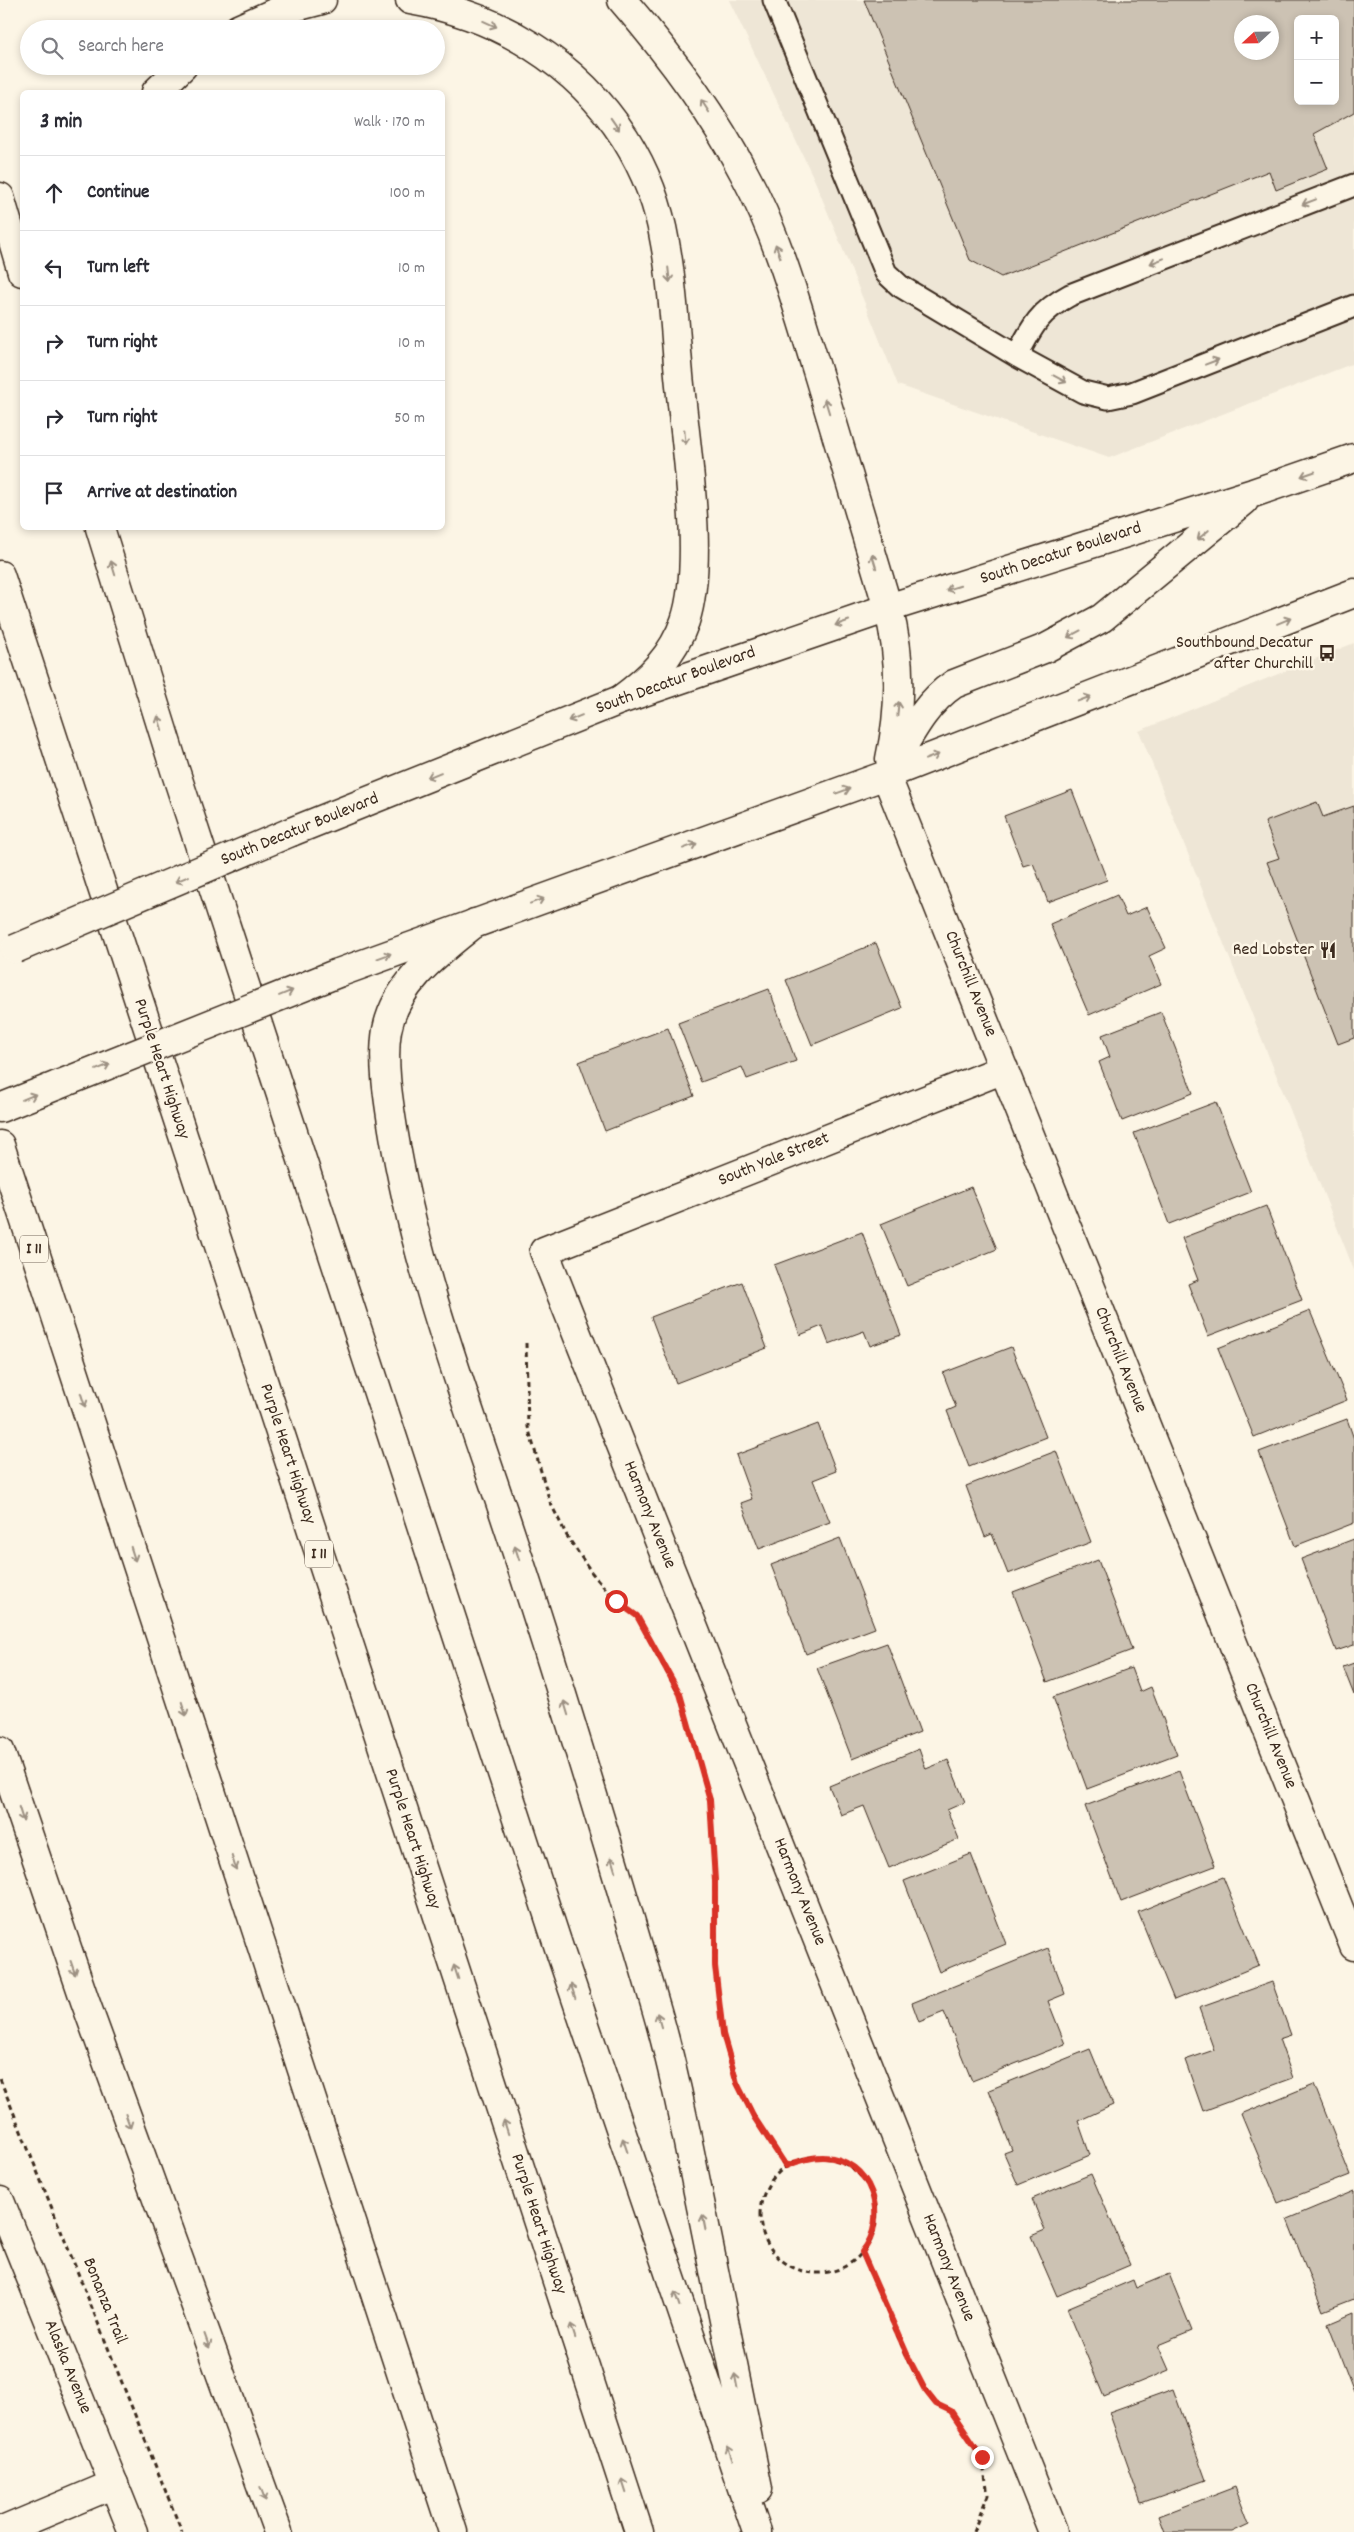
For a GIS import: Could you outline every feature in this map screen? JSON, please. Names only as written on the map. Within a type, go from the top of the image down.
[{"type":"main road","points":[[258,20],[276,12],[322,0]]},
{"type":"main road","points":[[410,0],[454,11],[496,26],[535,48],[569,72],[600,104],[626,139],[646,179],[654,201],[665,242],[669,273],[690,488],[693,581],[685,620],[677,641],[652,675],[620,700]]},
{"type":"main road","points":[[622,0],[662,47],[695,91],[735,155],[760,206],[798,309],[888,608],[897,649],[899,691],[895,732],[886,775]]},
{"type":"main road","points":[[158,90],[174,75]]},
{"type":"main road","points":[[0,197],[20,265]]},
{"type":"main road","name":"South Decatur Boulevard","points":[[8,952],[291,832],[620,700],[888,608],[1253,493],[1354,458]]},
{"type":"main road","points":[[886,775],[926,710],[938,695],[954,684],[1058,643],[1102,618],[1253,493]]},
{"type":"main road","points":[[101,530],[181,789],[558,1945],[757,2532]]},
{"type":"main road","name":"Purple Heart Highway","points":[[0,575],[639,2532]]},
{"type":"main road","points":[[0,1108],[338,972],[886,775],[1354,593]]},
{"type":"main road","name":"Churchill Avenue","points":[[886,775],[1354,1946]]},
{"type":"main road","points":[[475,923],[426,966],[403,992],[395,1005],[387,1032],[386,1054],[388,1092],[396,1144],[409,1208],[426,1273],[549,1652],[673,2067],[766,2532]]},
{"type":"main road","name":"South Yale Street","points":[[544,1251],[1004,1069]]},
{"type":"main road","name":"I 11","points":[[0,1145],[453,2532]]},
{"type":"main road","points":[[0,1180],[68,1354]]},
{"type":"main road","name":"Harmony Avenue","points":[[544,1251],[1053,2532]]},
{"type":"main road","points":[[0,1751],[88,2011],[278,2532]]},
{"type":"main road","name":"Alaska Avenue","points":[[0,2201],[133,2532]]},
{"type":"main road","points":[[0,2532],[114,2484]]},
{"type":"lane","points":[[774,0],[886,273],[900,286],[1017,356],[1083,392],[1108,398],[1132,393],[1354,306]]},
{"type":"lane","points":[[1017,356],[1034,323],[1043,312],[1070,295],[1354,185]]},
{"type":"path","points":[[526,1343],[528,1428],[550,1502],[566,1536],[592,1573],[616,1601],[637,1616],[680,1694],[710,1800],[715,1881],[715,1966],[723,2034],[737,2083],[750,2109],[786,2166]]},
{"type":"path","name":"Bonanza Trail","points":[[0,2079],[182,2532]]},
{"type":"path","points":[[825,2157],[844,2163],[860,2174],[872,2191],[876,2209],[875,2227],[868,2244],[862,2252],[842,2268],[824,2273],[806,2272],[789,2265],[775,2253],[765,2238],[762,2224],[763,2198],[772,2180],[786,2166],[805,2159],[825,2157]]},
{"type":"path","points":[[862,2252],[910,2361],[925,2390],[936,2404],[951,2411],[982,2457],[988,2495],[974,2532]]},
{"type":"shaded area","points":[[729,0],[1354,0],[1354,363],[1109,458],[898,385],[815,181]]},
{"type":"shaded area","points":[[1354,643],[1354,1270],[1139,731]]},
{"type":"building","points":[[864,0],[1354,0],[1354,112],[1314,134],[1328,169],[1276,190],[1269,171],[1001,277],[970,260]]},
{"type":"building","points":[[1072,790],[1107,880],[1048,902],[1033,863],[1023,866],[1004,816]]},
{"type":"building","name":"Red Lobster","points":[[1317,802],[1323,817],[1354,806],[1354,1038],[1338,1044],[1267,862],[1279,858],[1265,822]]},
{"type":"building","points":[[1117,895],[1126,916],[1147,907],[1166,948],[1149,956],[1161,984],[1089,1015],[1050,924]]},
{"type":"building","points":[[876,943],[902,1008],[812,1045],[786,980]]},
{"type":"building","points":[[769,989],[796,1061],[747,1079],[742,1067],[701,1082],[678,1023]]},
{"type":"building","points":[[1161,1012],[1193,1093],[1122,1121],[1099,1062],[1110,1057],[1102,1035]]},
{"type":"building","points":[[668,1028],[694,1096],[605,1131],[579,1062]]},
{"type":"building","points":[[1216,1102],[1251,1192],[1169,1224],[1134,1133]]},
{"type":"building","points":[[971,1187],[997,1249],[907,1286],[881,1224]]},
{"type":"building","points":[[1266,1206],[1302,1300],[1208,1336],[1188,1284],[1198,1280],[1182,1238]]},
{"type":"building","points":[[862,1232],[901,1335],[870,1346],[864,1331],[829,1344],[822,1326],[800,1335],[774,1265]]},
{"type":"building","points":[[742,1282],[767,1348],[676,1383],[651,1317]]},
{"type":"building","points":[[1310,1311],[1347,1400],[1254,1437],[1218,1348]]},
{"type":"building","points":[[1011,1347],[1046,1437],[969,1467],[947,1411],[956,1407],[943,1373]]},
{"type":"building","points":[[1347,1419],[1354,1439],[1354,1523],[1295,1546],[1259,1452]]},
{"type":"building","points":[[818,1424],[836,1471],[813,1480],[830,1522],[759,1549],[741,1503],[752,1499],[736,1455]]},
{"type":"building","points":[[1056,1451],[1091,1542],[1008,1574],[992,1534],[985,1537],[966,1486]]},
{"type":"building","points":[[840,1538],[875,1628],[806,1654],[771,1565]]},
{"type":"building","points":[[1354,1539],[1354,1645],[1336,1651],[1301,1559]]},
{"type":"building","points":[[1098,1560],[1132,1650],[1047,1682],[1013,1592]]},
{"type":"building","points":[[887,1643],[920,1732],[852,1759],[817,1668]]},
{"type":"building","points":[[1354,1663],[1354,1695],[1343,1667]]},
{"type":"building","points":[[1131,1668],[1140,1692],[1151,1687],[1177,1755],[1087,1789],[1053,1697]]},
{"type":"building","points":[[919,1749],[926,1769],[948,1760],[965,1802],[947,1810],[959,1839],[889,1868],[864,1806],[841,1815],[829,1786]]},
{"type":"building","points":[[1179,1771],[1215,1866],[1121,1902],[1085,1806]]},
{"type":"building","points":[[971,1854],[1006,1944],[939,1972],[904,1881]]},
{"type":"building","points":[[1223,1877],[1259,1965],[1174,2000],[1138,1912]]},
{"type":"building","points":[[1048,1948],[1065,1994],[1048,2001],[1065,2044],[972,2081],[944,2012],[919,2022],[912,2003]]},
{"type":"building","points":[[1272,1982],[1291,2035],[1279,2039],[1293,2078],[1203,2111],[1185,2060],[1214,2050],[1199,2008]]},
{"type":"building","points":[[1090,2049],[1113,2105],[1078,2121],[1090,2155],[1018,2185],[1004,2153],[1012,2150],[989,2090]]},
{"type":"building","points":[[1314,2084],[1350,2175],[1278,2203],[1241,2114]]},
{"type":"building","points":[[1091,2174],[1130,2265],[1057,2296],[1031,2236],[1045,2230],[1032,2199]]},
{"type":"building","points":[[1354,2191],[1354,2299],[1323,2311],[1287,2219]]},
{"type":"building","points":[[1169,2274],[1192,2331],[1158,2345],[1169,2370],[1104,2397],[1067,2308],[1133,2280],[1136,2288]]},
{"type":"building","points":[[1354,2313],[1354,2392],[1328,2324]]},
{"type":"building","points":[[1173,2389],[1206,2480],[1141,2503],[1109,2412]]},
{"type":"building","points":[[1235,2487],[1249,2524],[1232,2532],[1165,2532],[1159,2516]]},
{"type":"place","name":"Southbound Decatur after Churchill","points":[[1327,653]]},
{"type":"place","name":"Red Lobster","points":[[1328,950]]},
{"type":"route","points":[[616,1601],[637,1616],[680,1694],[710,1800],[715,1881],[715,1966],[723,2034],[737,2083],[754,2117],[786,2166],[805,2159],[825,2157],[844,2163],[860,2174],[872,2191],[876,2209],[875,2227],[868,2244],[862,2252],[910,2361],[925,2390],[936,2404],[951,2411],[982,2457]]}]
